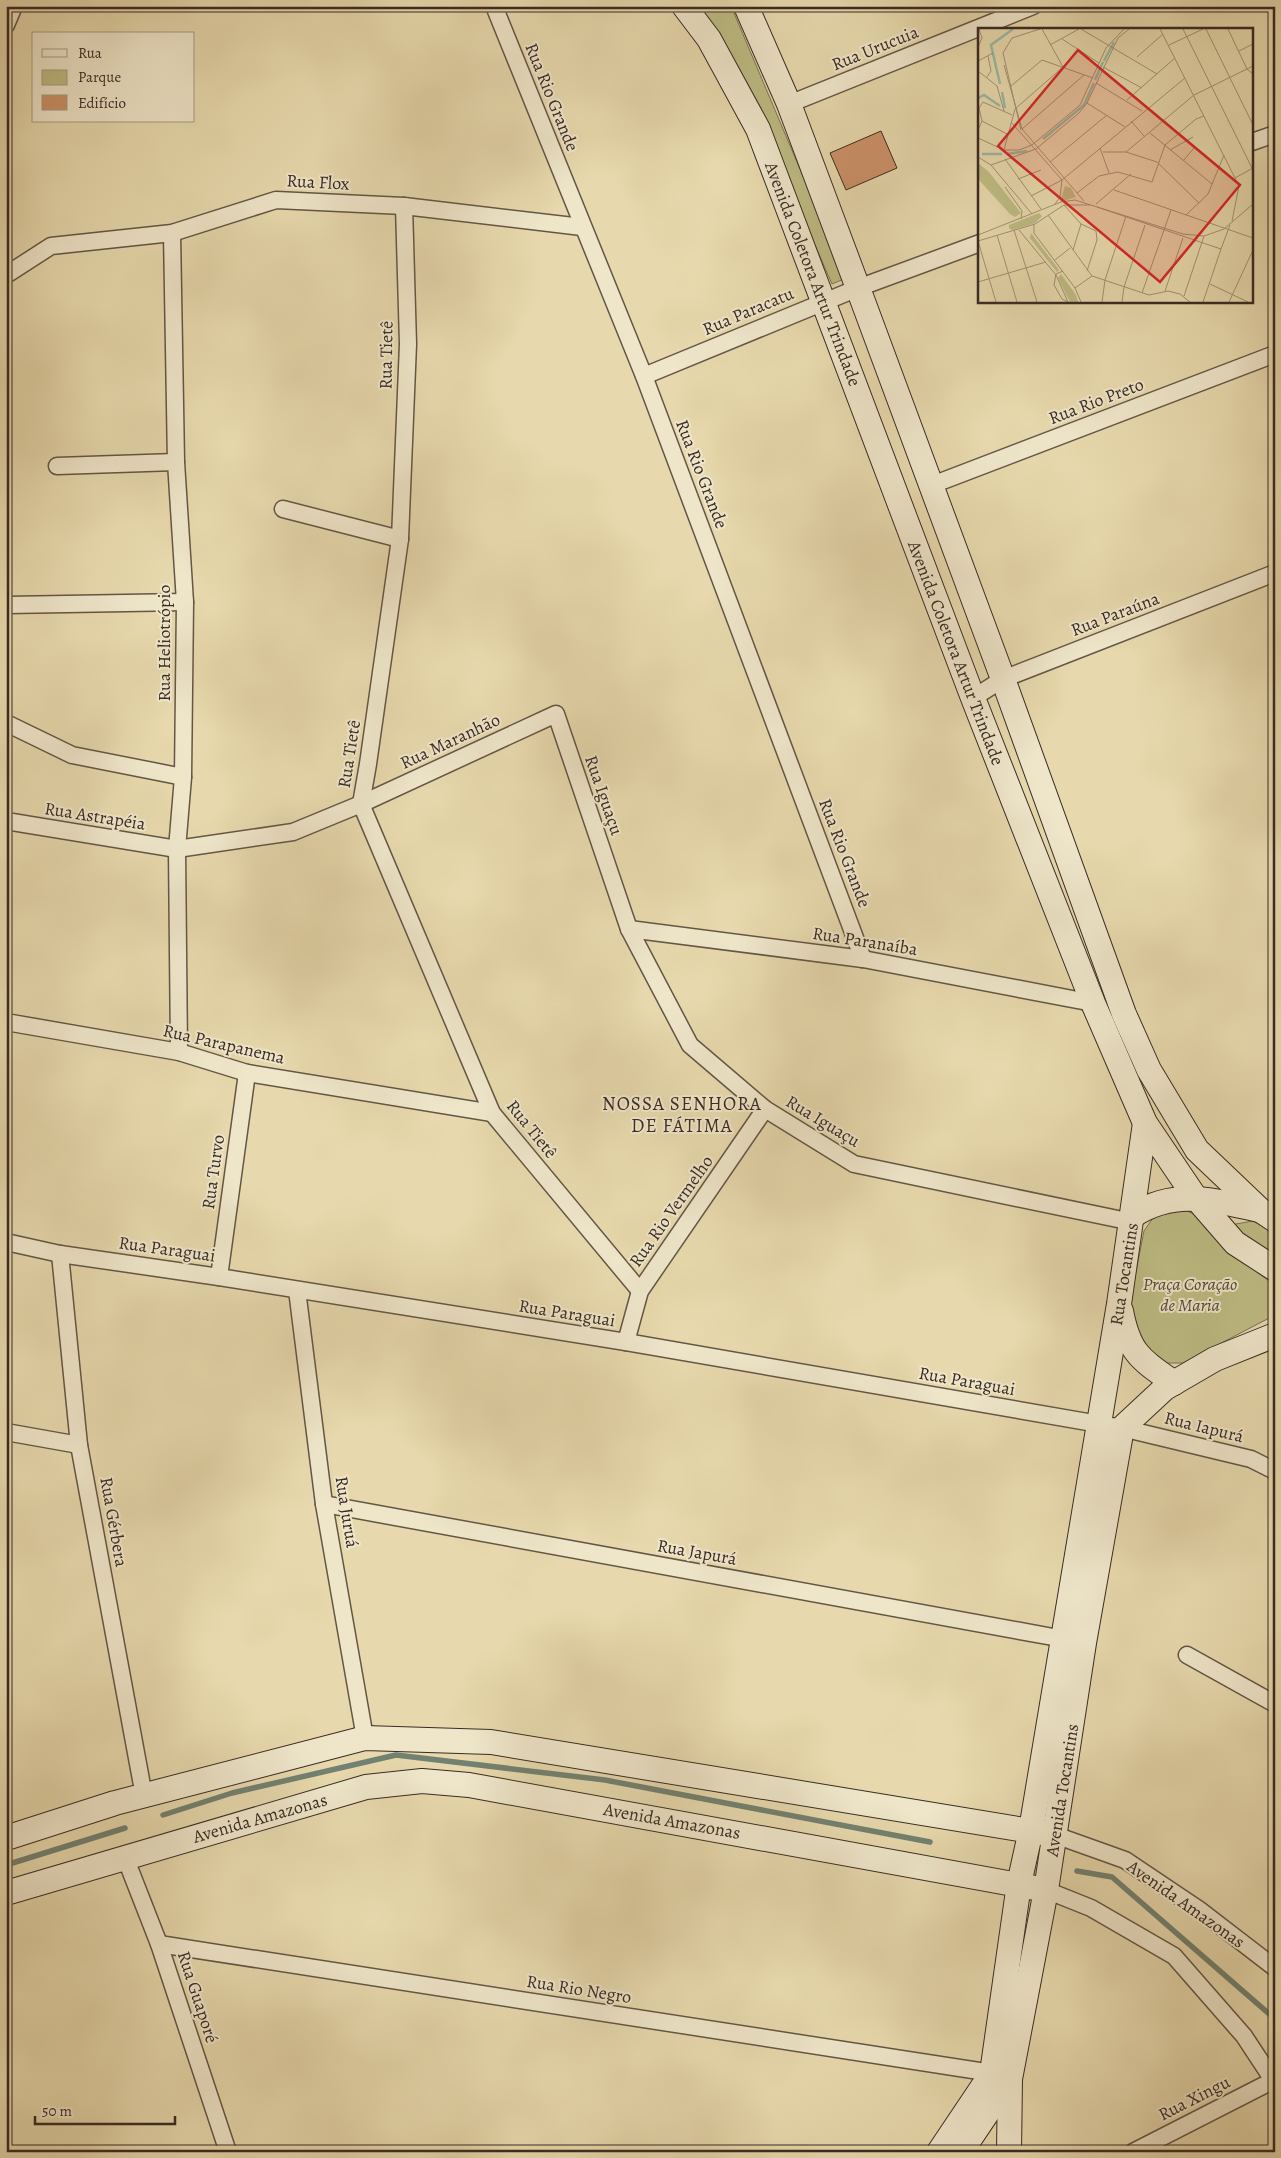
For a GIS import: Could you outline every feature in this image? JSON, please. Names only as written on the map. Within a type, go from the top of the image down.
[{"type":"street","points":[[6,25],[14,6]]},
{"type":"street","name":"Rua Rio Grande","points":[[494,6],[644,376],[863,959]]},
{"type":"street","name":"Avenida Coletora Artur Trindade","points":[[684,6],[709,39],[758,129],[973,698],[1093,1003],[1145,1123],[1195,1197],[1235,1243],[1275,1269]]},
{"type":"street","name":"Avenida Coletora Artur Trindade","points":[[746,6],[789,104],[932,486],[1124,1014],[1149,1070],[1197,1150],[1268,1215]]},
{"type":"street","name":"Rua Urucuia","points":[[789,104],[1032,6]]},
{"type":"street","points":[[1254,141],[1275,134]]},
{"type":"street","name":"Rua Flox","points":[[6,274],[51,246],[172,234],[276,200],[404,206],[582,227]]},
{"type":"street","name":"Rua Tietê","points":[[404,206],[408,344],[400,539],[361,804],[492,1113],[640,1290]]},
{"type":"street","name":"Rua Heliotrópio","points":[[172,234],[176,462],[185,602],[183,777],[177,849],[179,1052]]},
{"type":"street","name":"Rua Paracatu","points":[[644,376],[824,301],[978,244]]},
{"type":"street","name":"Rua Rio Preto","points":[[932,486],[1275,354]]},
{"type":"street","points":[[57,466],[176,462]]},
{"type":"street","points":[[283,509],[400,539]]},
{"type":"street","name":"Rua Paraúna","points":[[973,698],[1003,679],[1275,573]]},
{"type":"street","points":[[7,605],[185,602]]},
{"type":"street","name":"Rua Maranhão","points":[[177,849],[293,832],[361,804],[556,714]]},
{"type":"street","name":"Rua Iguaçu","points":[[556,714],[629,929],[690,1045],[765,1109],[854,1164],[1133,1219]]},
{"type":"street","points":[[6,723],[72,755],[183,777]]},
{"type":"street","name":"Rua Astrapéia","points":[[6,821],[177,849]]},
{"type":"street","name":"Rua Paranaíba","points":[[629,929],[863,959],[1093,1003]]},
{"type":"street","name":"Rua Parapanema","points":[[6,1022],[179,1052],[247,1073],[492,1113]]},
{"type":"street","name":"Rua Turvo","points":[[219,1277],[247,1073]]},
{"type":"street","name":"Rua Rio Vermelho","points":[[626,1342],[640,1290],[765,1109]]},
{"type":"street","name":"Rua Tocantins","points":[[1111,1426],[1119,1304],[1133,1219],[1145,1123]]},
{"type":"street","points":[[1133,1219],[1150,1204],[1195,1197],[1268,1215]]},
{"type":"street","name":"Rua Paraguai","points":[[6,1242],[60,1254],[219,1277],[626,1342],[1111,1426]]},
{"type":"street","name":"Rua Gérbera","points":[[60,1254],[79,1445],[144,1796]]},
{"type":"street","name":"Rua Juruá","points":[[297,1290],[324,1504],[365,1738]]},
{"type":"street","points":[[1119,1304],[1128,1341],[1137,1355],[1174,1383]]},
{"type":"street","points":[[1111,1426],[1165,1388],[1215,1359],[1275,1335]]},
{"type":"street","name":"Rua Iapurá","points":[[1111,1426],[1250,1459],[1275,1471]]},
{"type":"street","name":"Avenida Tocantins","points":[[1009,2152],[1001,2076],[1019,1884],[1031,1830],[1064,1639],[1111,1426]]},
{"type":"street","name":"Avenida Tocantins","points":[[1001,2076],[1046,1890],[1084,1642],[1111,1426]]},
{"type":"street","points":[[6,1432],[79,1445]]},
{"type":"street","name":"Rua Japurá","points":[[324,1504],[1064,1639]]},
{"type":"street","points":[[1187,1655],[1275,1704]]},
{"type":"street","name":"Avenida Amazonas","points":[[6,1838],[144,1796],[365,1738],[491,1742],[1055,1835],[1125,1860],[1201,1911],[1275,1968]]},
{"type":"street","name":"Avenida Amazonas","points":[[6,1893],[366,1787],[422,1780],[479,1786],[1046,1890],[1091,1908],[1174,1956],[1244,2036],[1274,2082]]},
{"type":"street","name":"Rua Guaporé","points":[[125,1857],[160,1944],[228,2152]]},
{"type":"street","name":"Rua Rio Negro","points":[[160,1944],[1001,2076]]},
{"type":"street","points":[[939,2152],[1001,2076]]},
{"type":"street","points":[[961,2152],[1001,2076]]},
{"type":"street","name":"Rua Xingu","points":[[1133,2152],[1274,2082]]},
{"type":"green space","points":[[699,6],[731,6],[846,278],[832,284],[737,66]]},
{"type":"green space","name":"Praça Coração de Maria","points":[[1184,1210],[1192,1213],[1230,1252],[1275,1285],[1275,1315],[1183,1363],[1161,1363],[1143,1349],[1130,1302],[1144,1231],[1153,1218],[1160,1214]]},
{"type":"green space","points":[[1253,1221],[1275,1234],[1275,1256],[1230,1225]]},
{"type":"building","points":[[881,131],[897,168],[846,190],[830,153]]},
{"type":"waterway","points":[[163,1815],[232,1793],[396,1755],[605,1780],[930,1842]]},
{"type":"waterway","points":[[6,1865],[125,1828]]},
{"type":"waterway","points":[[1077,1871],[1112,1877],[1275,2019]]},
{"type":"district","name":"NOSSA SENHORA DE FÁTIMA","points":[[682,1114]]}]
